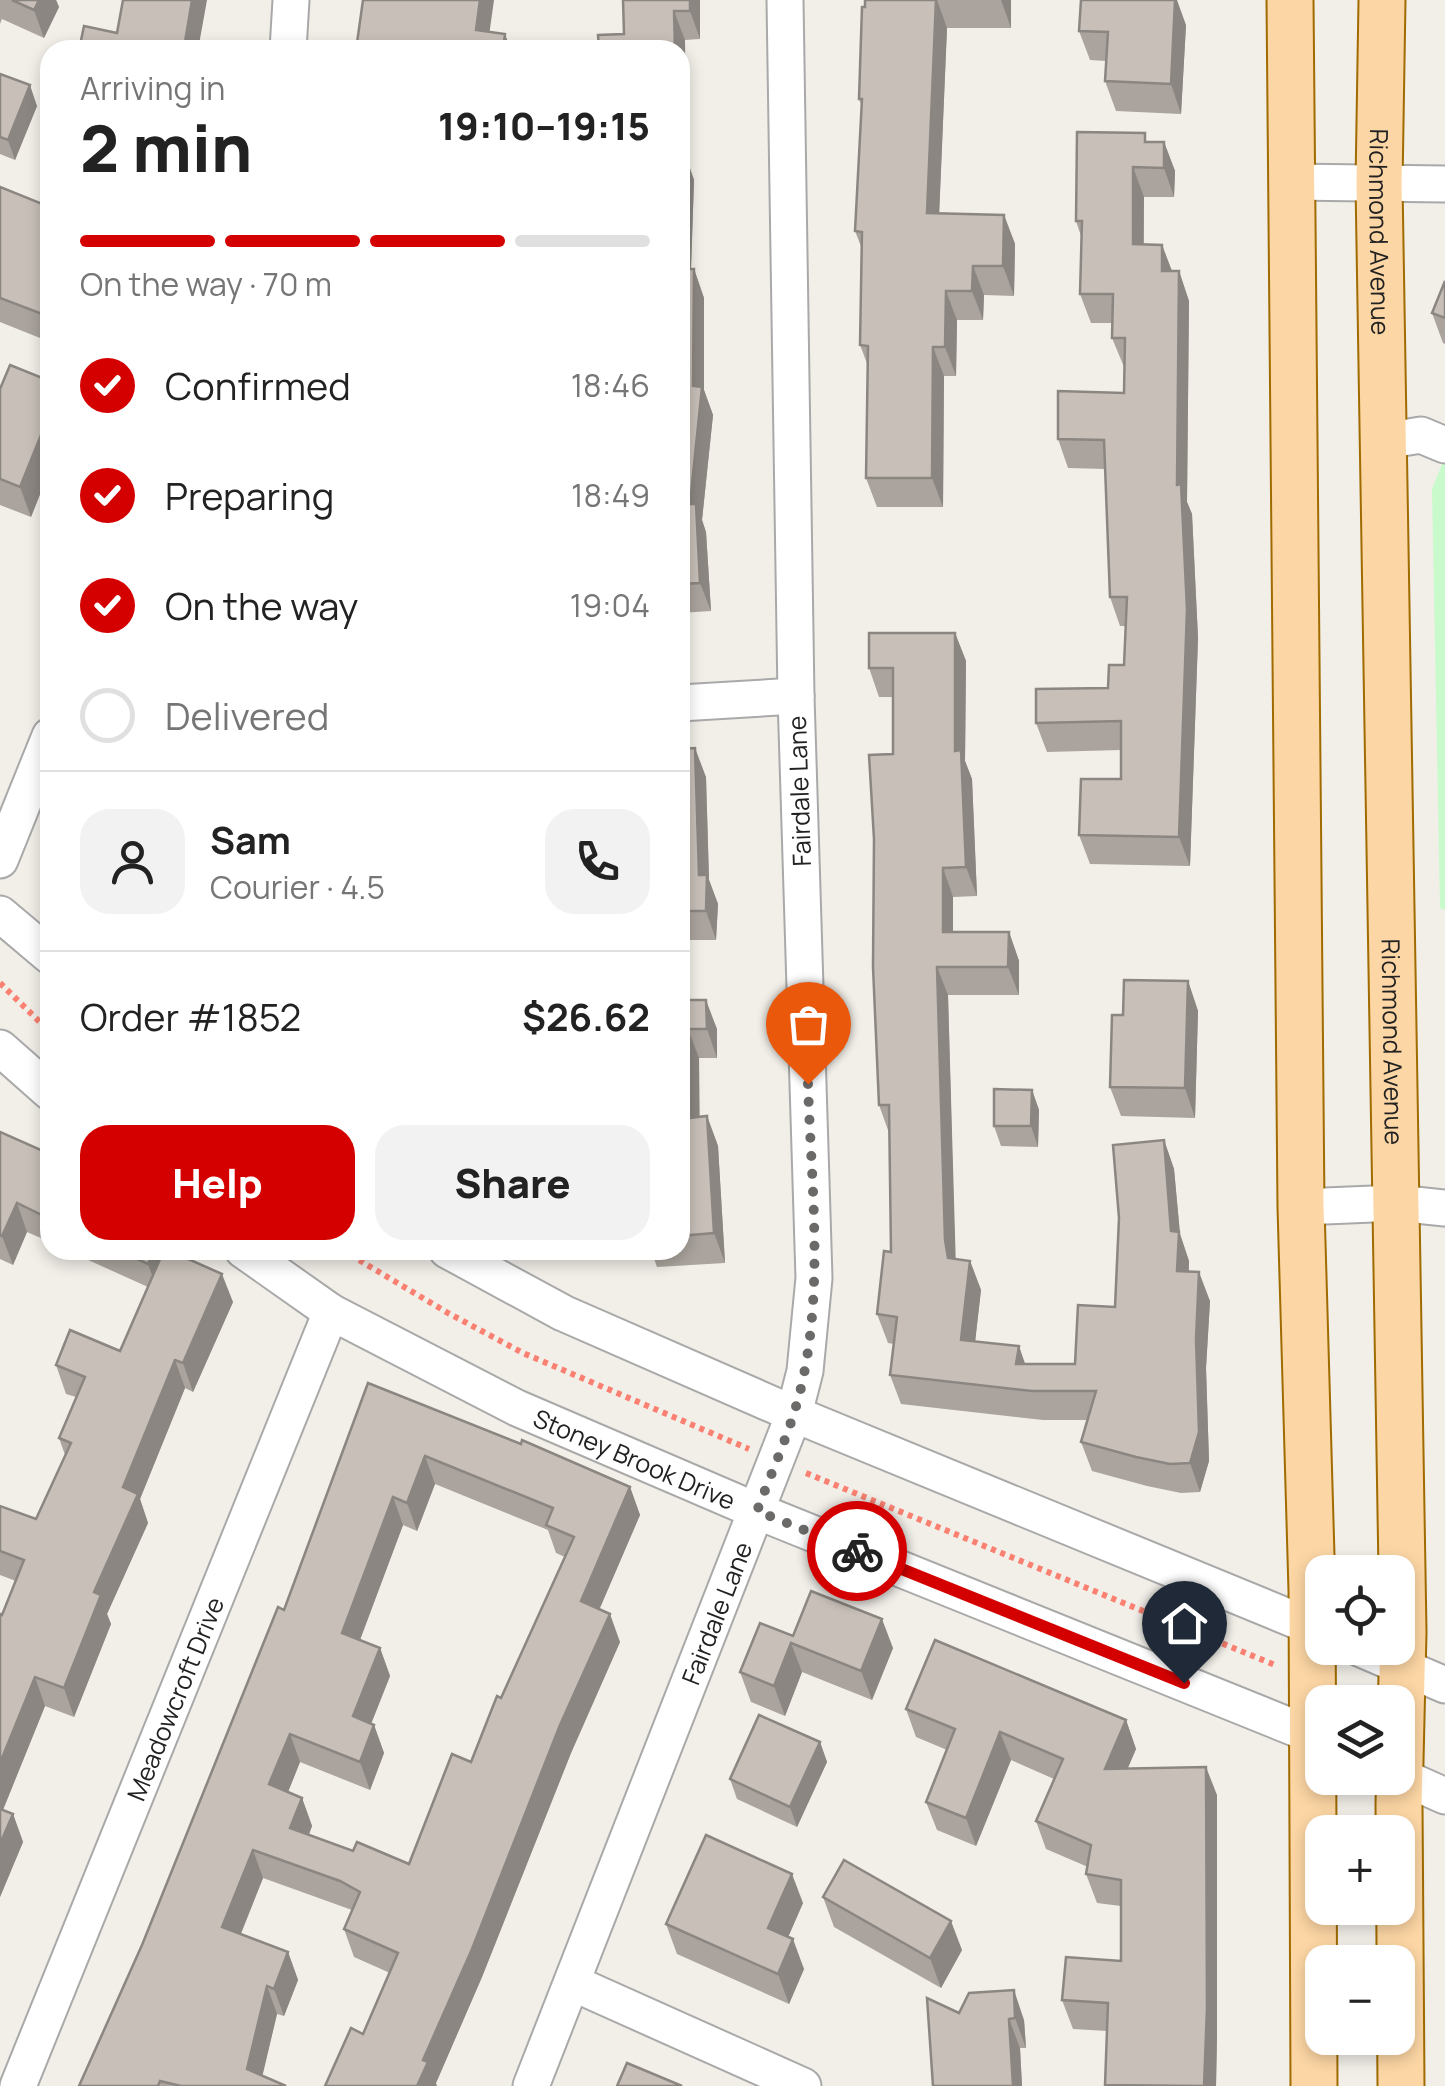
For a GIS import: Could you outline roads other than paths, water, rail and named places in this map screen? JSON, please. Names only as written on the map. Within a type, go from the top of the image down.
[{"type":"main road","points":[[1290,0],[1301,1207],[1313,1555]]},
{"type":"main road","name":"Richmond Avenue","points":[[1382,0],[1379,184],[1402,1685]]},
{"type":"main road","points":[[1314,2086],[1316,1795]]},
{"type":"main road","name":"Richmond Avenue","points":[[1400,1795],[1401,2086]]},
{"type":"street","points":[[289,40],[291,0]]},
{"type":"street","name":"Fairdale Lane","points":[[532,2086],[757,1511],[794,1414],[805,1371],[814,1278],[796,696],[785,0]]},
{"type":"street","points":[[1291,182],[1445,184]]},
{"type":"street","points":[[1384,442],[1421,435],[1445,445]]},
{"type":"street","name":"Fairdale Lane","points":[[690,702],[796,696]]},
{"type":"street","points":[[0,860],[40,761]]},
{"type":"street","points":[[0,914],[40,948]]},
{"type":"street","points":[[0,1048],[40,1083]]},
{"type":"street","points":[[1301,1207],[1397,1203],[1445,1208]]},
{"type":"street","name":"Stoney Brook Drive","points":[[257,1260],[331,1312],[518,1408],[757,1511],[1305,1731]]},
{"type":"street","points":[[465,1260],[563,1314],[794,1414],[1305,1623]]},
{"type":"street","name":"Meadowcroft Drive","points":[[18,2086],[331,1312]]},
{"type":"street","points":[[1395,1665],[1445,1685]]},
{"type":"street","points":[[1415,1783],[1445,1796]]},
{"type":"street","points":[[573,1982],[803,2086]]}]
